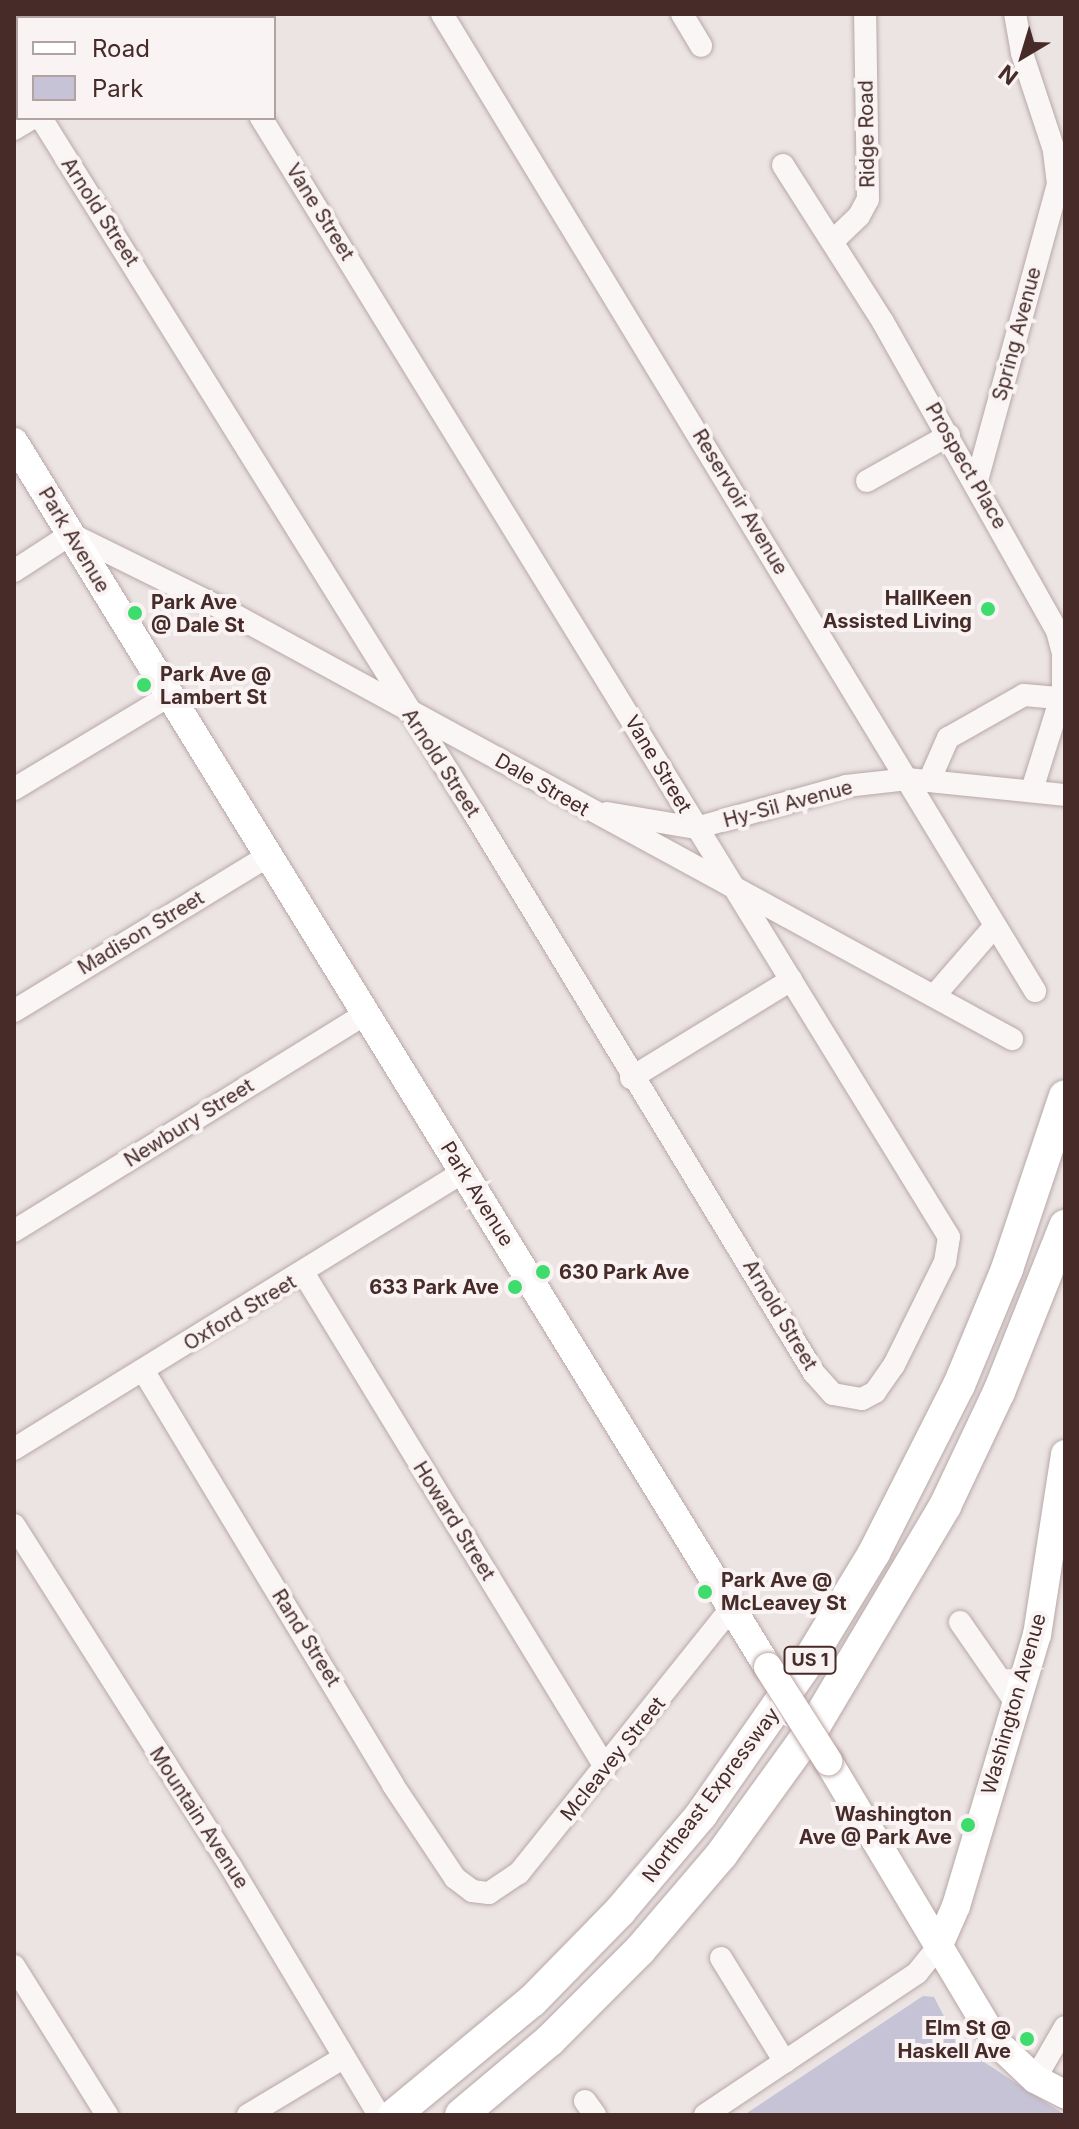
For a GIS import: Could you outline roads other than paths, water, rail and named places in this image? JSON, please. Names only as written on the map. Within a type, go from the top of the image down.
[{"type":"highway","name":"Northeast Expressway","points":[[381,2109],[532,2001],[620,1911],[701,1815],[784,1700],[874,1553],[959,1385],[1007,1269],[1065,1096]]},
{"type":"highway","name":"Northeast Expressway","points":[[461,2115],[550,2040],[640,1950],[722,1854],[815,1725],[945,1506],[1004,1380],[1065,1226]]},
{"type":"main road","name":"Park Avenue","points":[[14,442],[828,1761],[996,2042],[1035,2079],[1065,2094]]},
{"type":"main road","name":"Washington Avenue","points":[[938,1947],[956,1906],[1045,1596],[1065,1454]]},
{"type":"street","name":"Reservoir Avenue","points":[[442,14],[919,779],[994,927],[1035,991]]},
{"type":"street","points":[[682,14],[701,46]]},
{"type":"street","name":"Ridge Road","points":[[833,241],[859,216],[868,199],[865,14]]},
{"type":"street","name":"Spring Avenue","points":[[976,484],[1058,184],[1054,150],[1022,53],[1015,14]]},
{"type":"street","name":"Arnold Street","points":[[42,120],[814,1373],[833,1394],[848,1400]]},
{"type":"street","name":"Vane Street","points":[[262,120],[949,1237],[945,1262],[885,1381],[862,1399],[848,1400]]},
{"type":"street","name":"Prospect Place","points":[[783,165],[833,241],[949,435],[1057,631],[1065,668],[1061,698],[1032,790]]},
{"type":"street","points":[[867,481],[949,435]]},
{"type":"street","points":[[14,571],[71,534]]},
{"type":"street","name":"Dale Street","points":[[71,534],[405,708],[1012,1039]]},
{"type":"street","points":[[919,779],[948,738],[1024,695],[1061,698]]},
{"type":"street","points":[[14,789],[169,696]]},
{"type":"street","name":"Hy-Sil Avenue","points":[[564,796],[635,820],[696,828],[846,786],[919,779],[1065,795]]},
{"type":"street","name":"Madison Street","points":[[14,1011],[268,856]]},
{"type":"street","points":[[934,996],[994,927]]},
{"type":"street","points":[[631,1078],[791,980]]},
{"type":"street","name":"Newbury Street","points":[[14,1231],[365,1014]]},
{"type":"street","name":"Oxford Street","points":[[14,1449],[304,1274],[463,1172]]},
{"type":"street","name":"Howard Street","points":[[304,1274],[605,1767]]},
{"type":"street","name":"Rand Street","points":[[143,1370],[442,1862],[463,1886],[482,1892]]},
{"type":"street","name":"Mountain Avenue","points":[[14,1525],[231,1867],[343,2058],[381,2109]]},
{"type":"street","name":"Mcleavey Street","points":[[482,1892],[506,1885],[519,1873],[731,1608]]},
{"type":"street","points":[[960,1622],[1016,1703]]},
{"type":"street","name":"Washington Avenue","points":[[705,2115],[917,1973],[938,1947]]},
{"type":"street","points":[[721,1958],[785,2062]]},
{"type":"street","points":[[14,1966],[107,2115]]},
{"type":"street","points":[[1035,2079],[1065,2027]]},
{"type":"street","points":[[248,2115],[343,2058]]},
{"type":"place","name":"HallKeen Assisted Living","points":[[988,609]]},
{"type":"place","name":"Park Ave @ Dale St","points":[[135,613]]},
{"type":"place","name":"Park Ave @ Lambert St","points":[[144,685]]},
{"type":"place","name":"630 Park Ave","points":[[543,1272]]},
{"type":"place","name":"633 Park Ave","points":[[515,1287]]},
{"type":"place","name":"Park Ave @ McLeavey St","points":[[705,1592]]},
{"type":"place","name":"Washington Ave @ Park Ave","points":[[968,1825]]},
{"type":"place","name":"Elm St @ Haskell Ave","points":[[1027,2039]]}]
